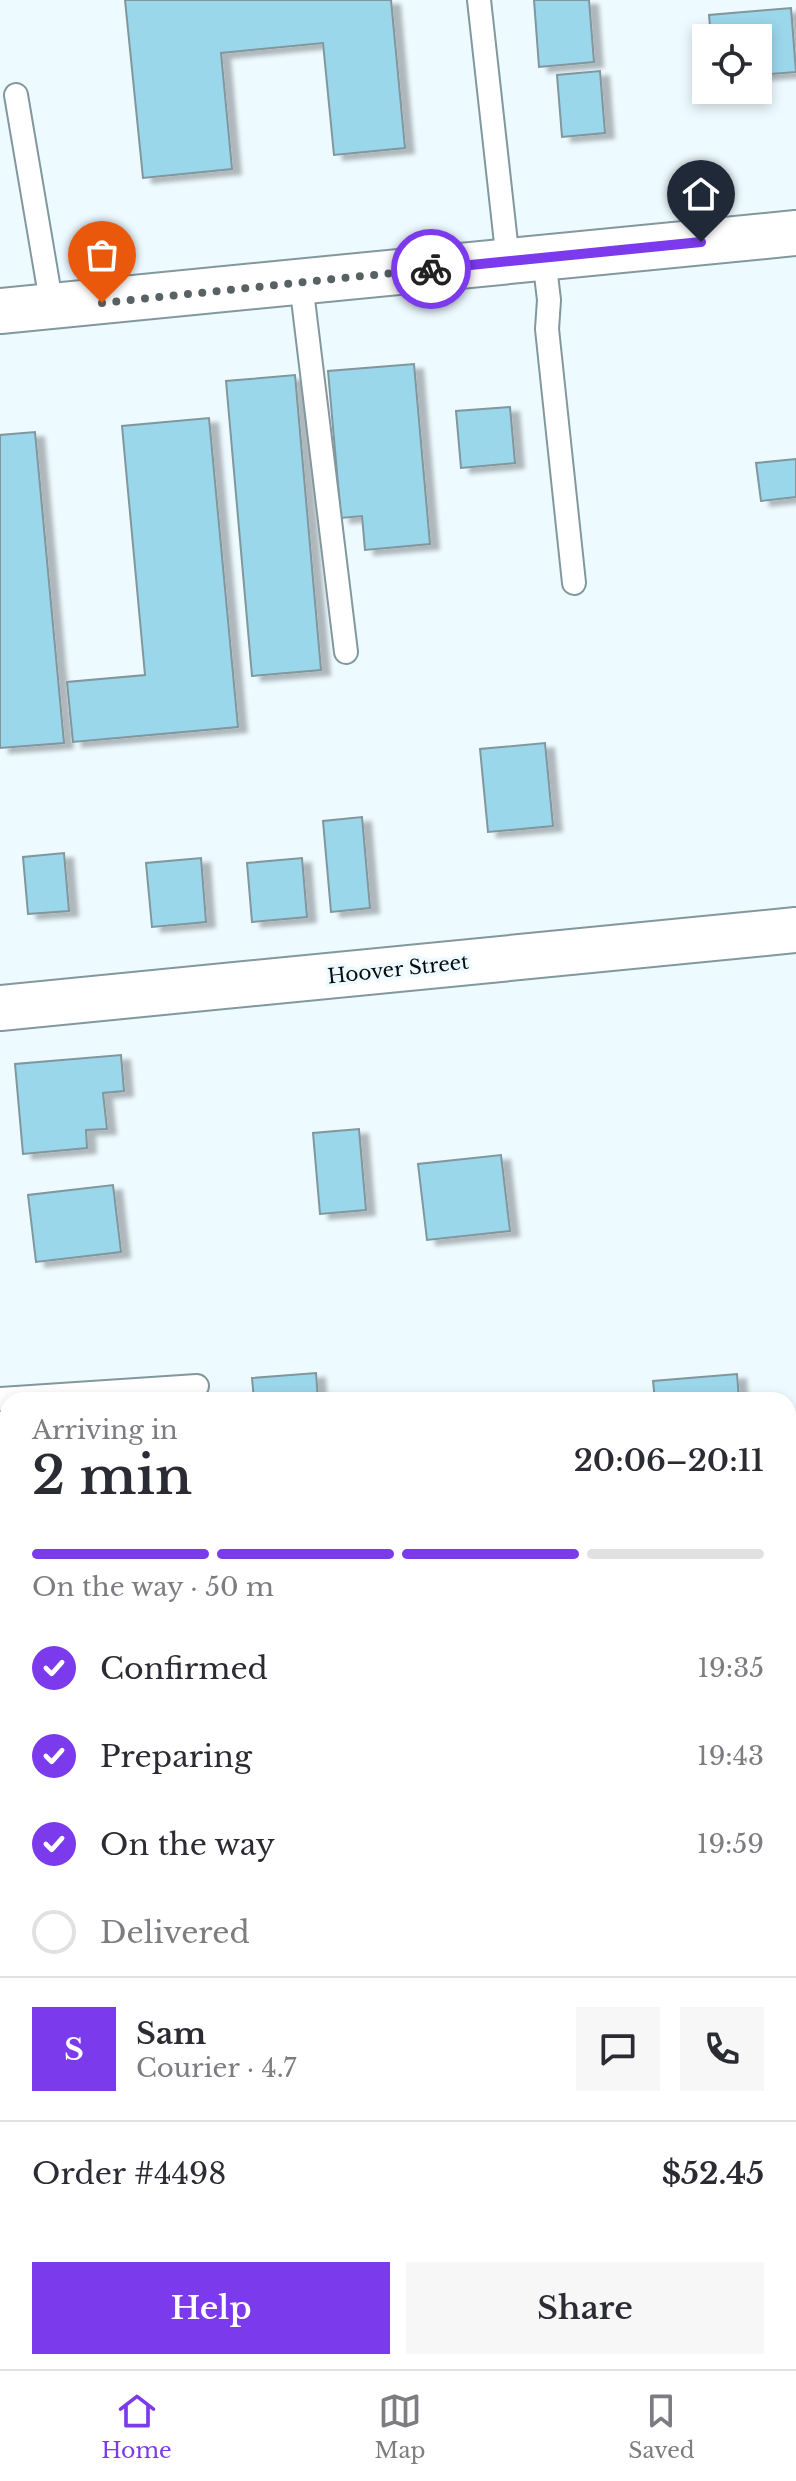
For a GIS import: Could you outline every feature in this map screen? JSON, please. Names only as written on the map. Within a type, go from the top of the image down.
[{"type":"street","points":[[0,311],[796,233]]},
{"type":"street","name":"Hoover Street","points":[[0,1008],[796,930]]},
{"type":"lane","points":[[479,0],[526,259],[549,300],[547,329],[574,583]]},
{"type":"lane","points":[[16,95],[52,307]]},
{"type":"lane","points":[[301,283],[346,652]]},
{"type":"lane","points":[[106,1392],[197,1386]]},
{"type":"building","points":[[125,0],[391,0],[405,148],[334,155],[323,43],[221,53],[232,169],[143,178]]},
{"type":"building","points":[[534,0],[589,0],[594,62],[539,67]]},
{"type":"building","points":[[791,8],[796,72],[772,74],[772,24],[710,24],[709,15]]},
{"type":"building","points":[[600,71],[605,133],[562,137],[557,75]]},
{"type":"building","points":[[414,364],[430,544],[365,550],[362,516],[341,518],[328,371]]},
{"type":"building","points":[[295,375],[321,670],[252,676],[226,381]]},
{"type":"building","points":[[510,407],[515,463],[461,468],[456,411]]},
{"type":"building","points":[[209,418],[238,727],[73,742],[67,682],[145,675],[122,426]]},
{"type":"building","points":[[35,432],[64,743],[0,748],[0,435]]},
{"type":"building","points":[[796,459],[796,497],[761,501],[756,463]]},
{"type":"building","points":[[545,743],[553,826],[488,832],[480,749]]},
{"type":"building","points":[[362,817],[370,908],[331,912],[323,821]]},
{"type":"building","points":[[64,853],[69,911],[28,914],[23,857]]},
{"type":"building","points":[[201,858],[206,922],[152,927],[146,863]]},
{"type":"building","points":[[302,858],[307,917],[252,922],[247,863]]},
{"type":"building","points":[[121,1055],[124,1091],[103,1093],[107,1129],[86,1130],[87,1148],[23,1154],[15,1064]]},
{"type":"building","points":[[359,1129],[366,1210],[320,1214],[313,1133]]},
{"type":"building","points":[[501,1155],[510,1231],[427,1240],[418,1164]]},
{"type":"building","points":[[113,1185],[121,1252],[36,1262],[28,1195]]},
{"type":"building","points":[[316,1373],[317,1392],[253,1392],[252,1378]]},
{"type":"building","points":[[737,1374],[738,1392],[654,1392],[653,1381]]},
{"type":"way so far","points":[[102,303],[431,269]]},
{"type":"route","points":[[431,269],[701,242]]}]
